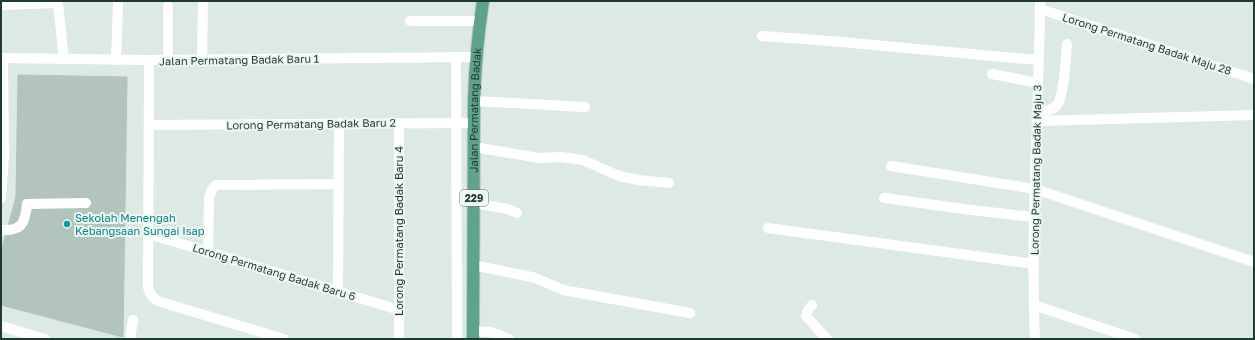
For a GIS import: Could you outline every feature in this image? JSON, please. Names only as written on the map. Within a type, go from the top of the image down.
[{"type":"main road","name":"Jalan Permatang Badak","points":[[473,335],[474,101],[476,57],[483,1]]},
{"type":"street","points":[[202,60],[203,1]]},
{"type":"street","points":[[1,5],[56,3],[58,5],[64,59]]},
{"type":"street","points":[[116,60],[118,5]]},
{"type":"street","name":"Lorong Permatang Badak Maju 3","points":[[1035,339],[1034,217],[1040,5]]},
{"type":"street","name":"Lorong Permatang Badak Maju 28","points":[[1040,5],[1254,79]]},
{"type":"street","points":[[168,6],[168,60]]},
{"type":"street","points":[[410,21],[480,21]]},
{"type":"street","points":[[762,36],[1038,60]]},
{"type":"street","points":[[1037,118],[1058,104],[1061,96],[1067,44]]},
{"type":"street","points":[[456,57],[455,123],[457,339]]},
{"type":"street","name":"Jalan Permatang Badak Baru 1","points":[[2,58],[202,60],[476,57]]},
{"type":"street","points":[[1,195],[4,174],[2,58]]},
{"type":"street","points":[[149,60],[148,287],[152,296],[156,300],[284,339]]},
{"type":"street","points":[[992,74],[1038,83]]},
{"type":"street","points":[[474,101],[585,107]]},
{"type":"street","points":[[1037,118],[1254,115]]},
{"type":"street","name":"Lorong Permatang Badak Baru 4","points":[[399,123],[399,339]]},
{"type":"street","name":"Lorong Permatang Badak Baru 2","points":[[149,126],[474,123]]},
{"type":"street","points":[[338,291],[339,124]]},
{"type":"street","points":[[474,148],[539,158],[562,157],[583,160],[619,176],[669,184]]},
{"type":"street","points":[[891,166],[1035,189],[1254,262]]},
{"type":"street","points":[[208,253],[209,198],[212,189],[216,185],[339,184]]},
{"type":"street","points":[[884,198],[1034,217]]},
{"type":"street","points":[[1,230],[17,229],[21,226],[26,214],[27,204],[86,203]]},
{"type":"street","points":[[474,203],[508,209],[517,214]]},
{"type":"street","points":[[768,228],[1034,264]]},
{"type":"street","name":"Lorong Permatang Badak Baru 6","points":[[149,234],[399,310]]},
{"type":"street","points":[[473,265],[536,278],[563,290],[690,313]]},
{"type":"street","points":[[812,305],[806,316],[827,339]]},
{"type":"street","points":[[1034,305],[1135,339]]},
{"type":"street","points":[[130,339],[134,320]]},
{"type":"street","points":[[1,326],[45,339]]},
{"type":"street","points":[[473,335],[491,332],[509,339]]},
{"type":"building","name":"Sekolah Menengah Kebangsaan Sungai Isap","points":[[18,75],[127,77],[123,337],[1,305],[1,252],[16,197]]},
{"type":"place","name":"Sekolah Menengah Kebangsaan Sungai Isap","points":[[67,224]]}]
